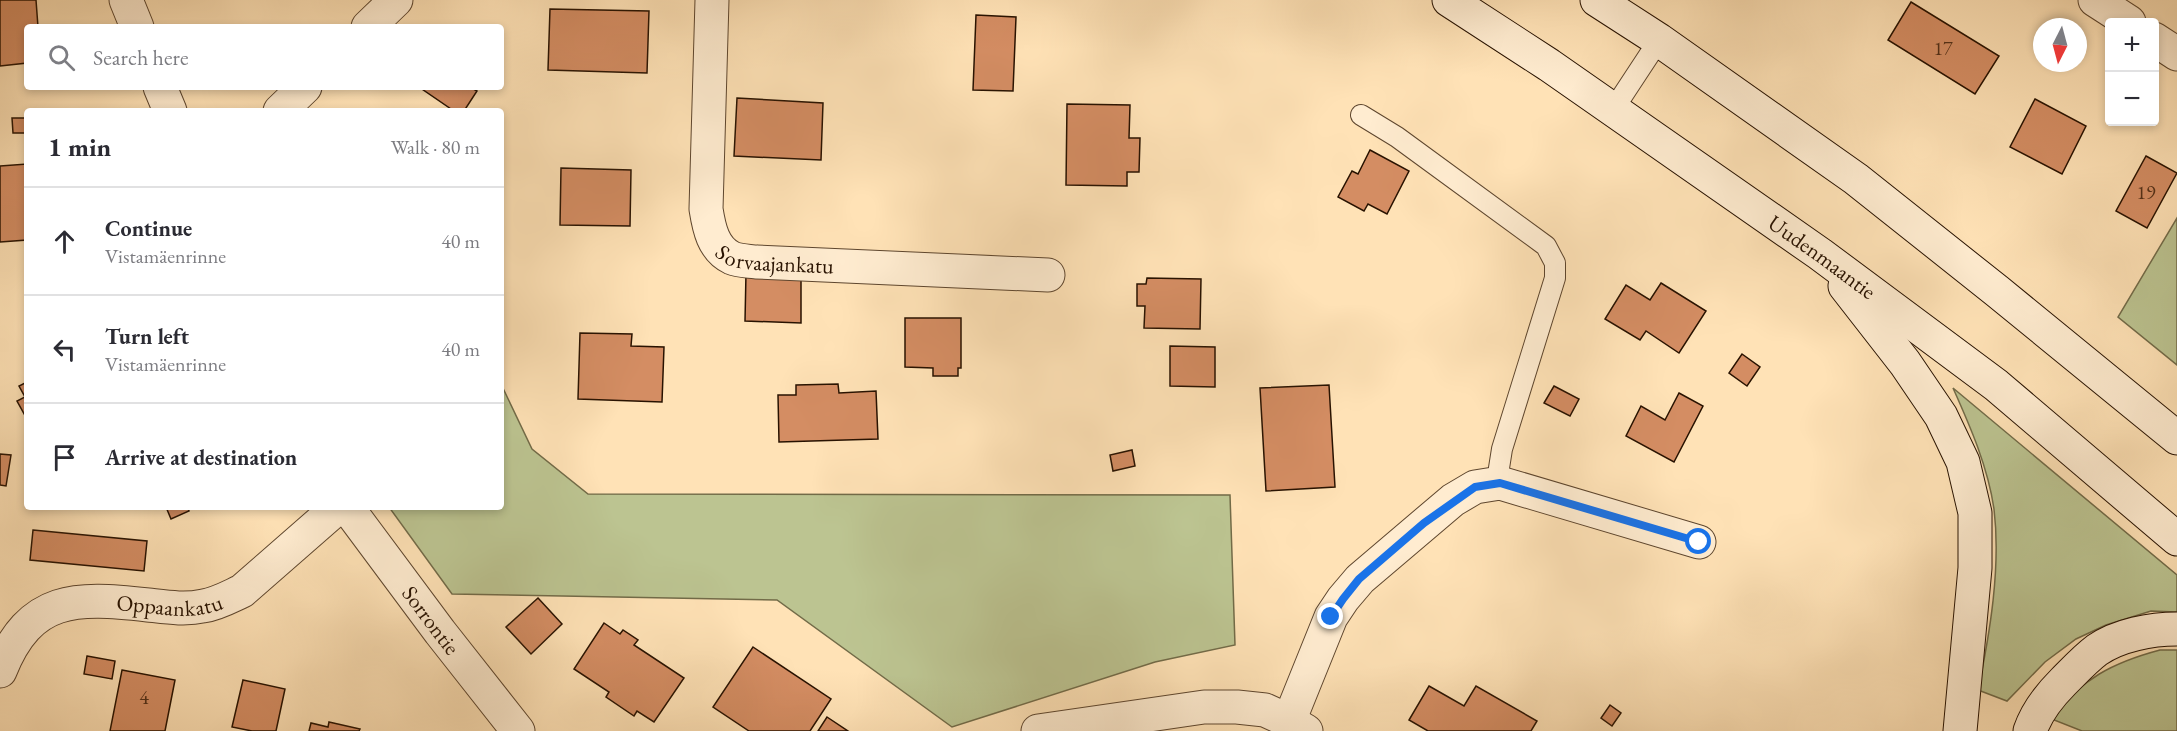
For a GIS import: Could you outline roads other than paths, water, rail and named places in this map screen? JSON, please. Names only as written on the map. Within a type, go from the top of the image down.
[{"type":"main road","points":[[126,0],[136,24]]},
{"type":"main road","points":[[371,24],[396,0]]},
{"type":"main road","name":"Sorvaajankatu","points":[[712,0],[706,209],[709,228],[716,245],[732,258],[756,262],[1048,275]]},
{"type":"main road","name":"Uudenmaantie","points":[[1449,0],[1549,64],[1820,254],[1996,385],[2177,539]]},
{"type":"main road","points":[[1597,0],[1659,40],[1856,179],[2177,438]]},
{"type":"main road","points":[[2095,0],[2123,18]]},
{"type":"main road","points":[[2159,42],[2177,54]]},
{"type":"main road","points":[[161,90],[169,108]]},
{"type":"main road","points":[[283,108],[302,90]]},
{"type":"main road","points":[[1820,254],[1905,363],[1941,416],[1963,462],[1975,513],[1975,568],[1960,731]]},
{"type":"main road","points":[[1038,731],[1204,707],[1265,710],[1298,726],[1331,617],[1343,599],[1359,579],[1424,523],[1453,500],[1475,487],[1500,483],[1699,542]]},
{"type":"main road","name":"Oppaankatu","points":[[0,671],[20,632],[37,618],[57,607],[76,602],[99,600],[181,608],[203,606],[223,600],[242,591],[335,510]]},
{"type":"main road","name":"Sorrontie","points":[[349,510],[440,632],[518,731]]},
{"type":"main road","points":[[2030,731],[2035,717],[2051,694],[2098,649],[2125,637],[2160,629],[2177,629]]},
{"type":"lane","points":[[1613,110],[1659,40]]},
{"type":"lane","points":[[1362,116],[1397,137],[1546,246],[1555,263],[1555,278],[1502,448],[1499,468],[1500,483]]}]
